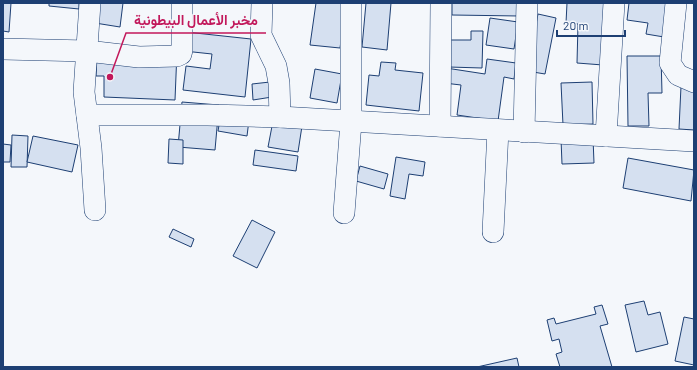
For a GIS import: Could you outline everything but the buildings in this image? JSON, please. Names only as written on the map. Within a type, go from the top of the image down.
[{"type":"street","points":[[90,3],[87,51],[84,66],[84,85],[91,148],[95,210]]},
{"type":"street","points":[[3,49],[87,51],[139,57],[180,55],[182,50],[182,3]]},
{"type":"street","points":[[262,3],[261,35],[276,66],[279,83],[280,117]]},
{"type":"street","points":[[344,213],[351,122],[351,3]]},
{"type":"street","points":[[440,126],[441,3]]},
{"type":"street","points":[[524,132],[527,3]]},
{"type":"street","points":[[606,136],[614,3]]},
{"type":"street","points":[[676,3],[670,63],[678,75],[694,82]]},
{"type":"street","points":[[87,115],[280,117],[694,141]]},
{"type":"street","points":[[493,232],[498,130]]},
{"type":"place","name":"مخبر الأعمال البيطونية","points":[[110,77]]}]
